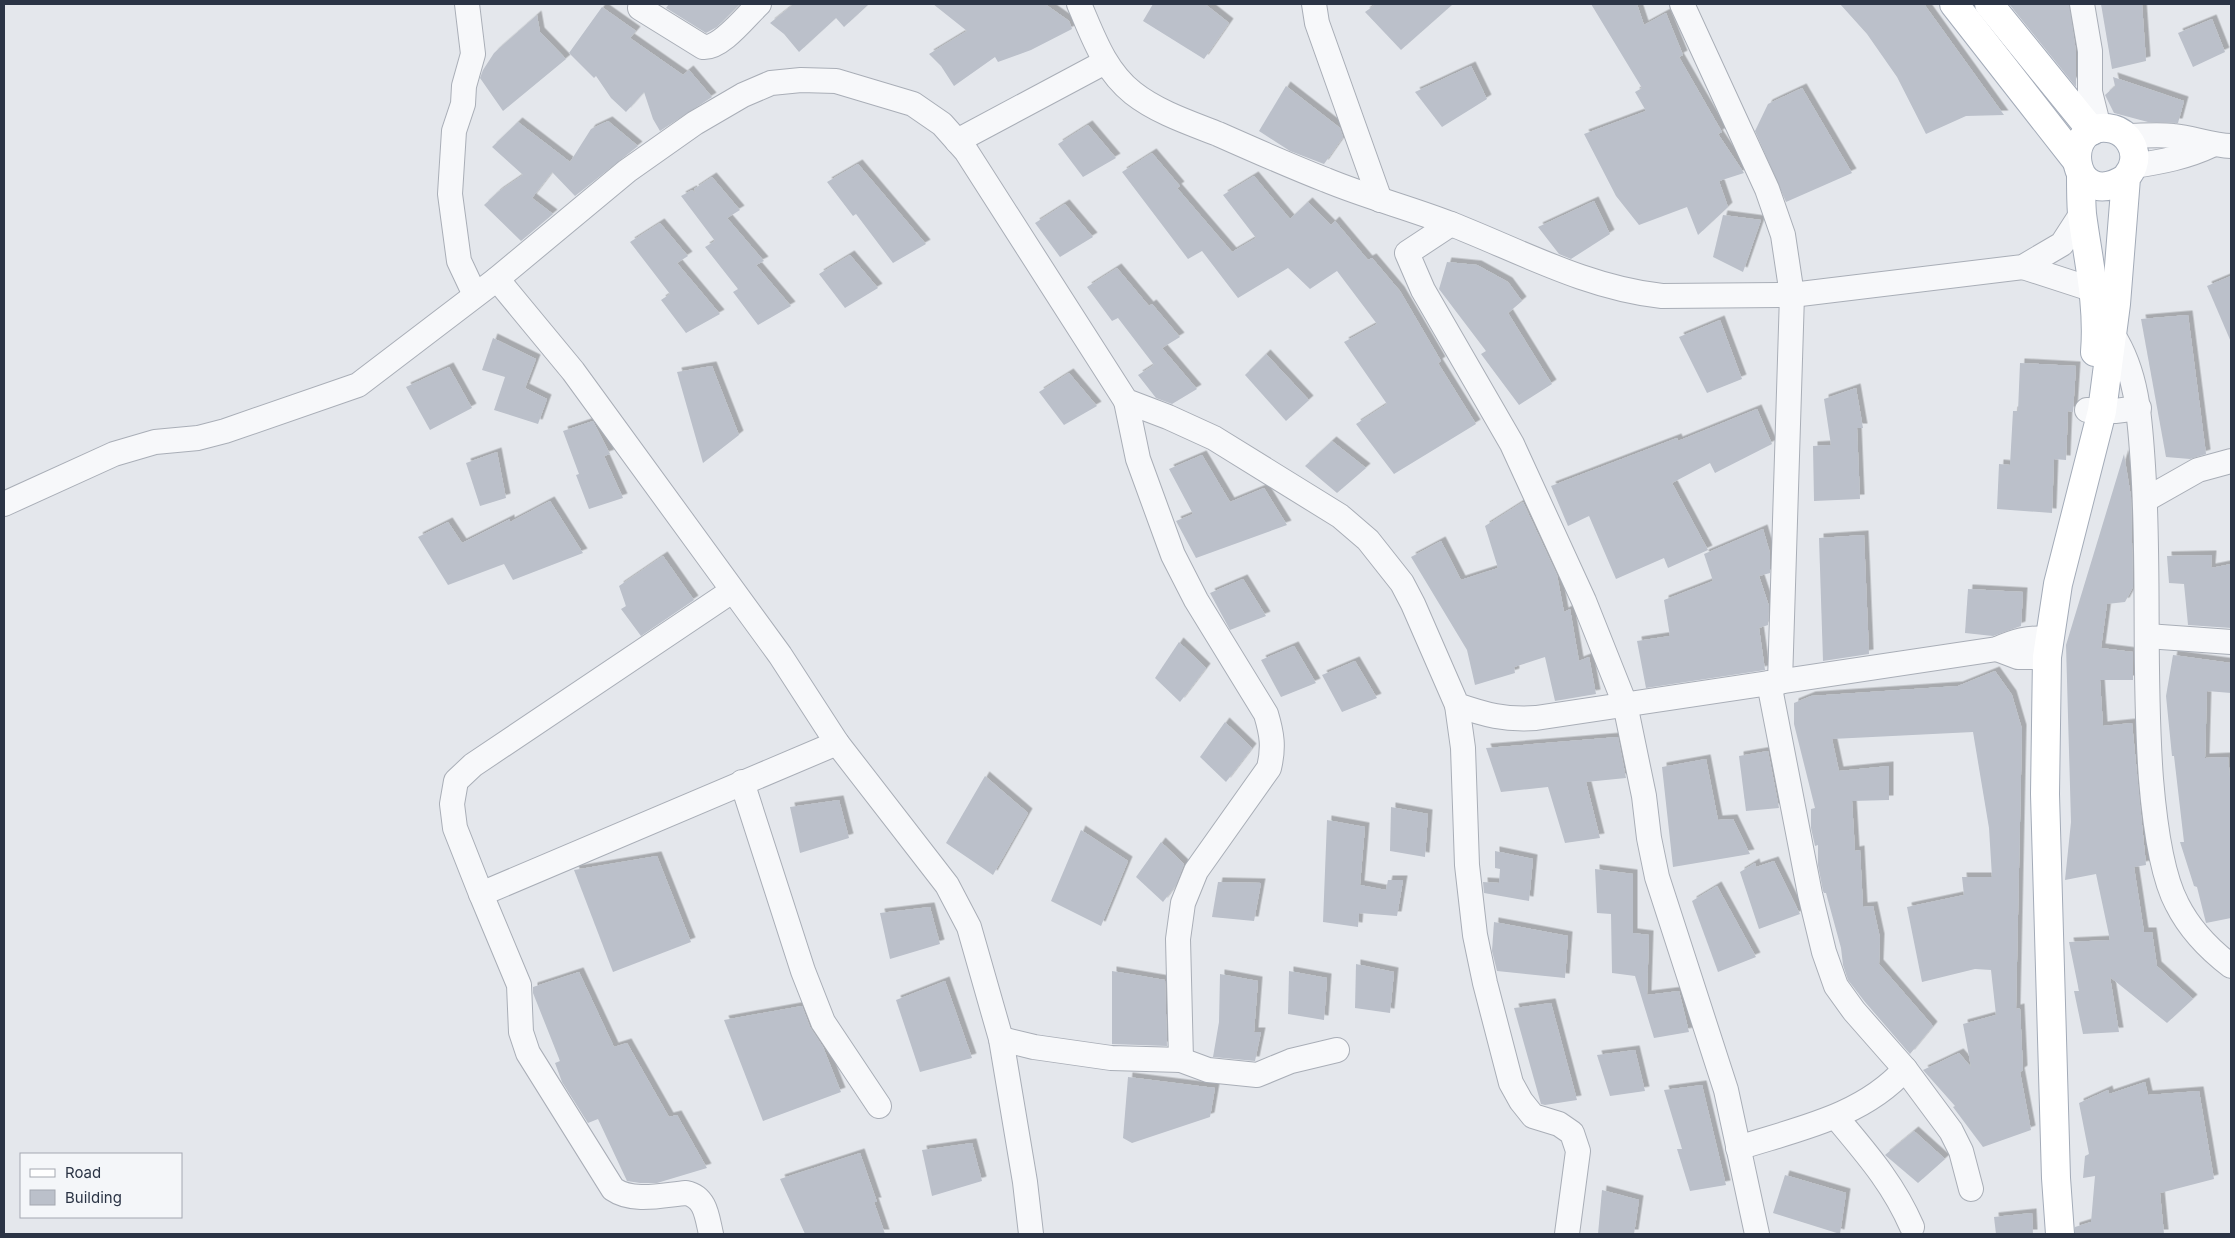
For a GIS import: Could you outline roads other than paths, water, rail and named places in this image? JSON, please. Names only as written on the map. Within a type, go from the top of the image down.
[{"type":"main road","points":[[1954,4],[2090,183],[2102,187],[2115,185],[2130,172]]},
{"type":"main road","points":[[1989,4],[2095,129]]},
{"type":"main road","points":[[2044,1234],[2040,1184],[2033,970],[2031,763],[2041,648],[2058,584],[2095,411],[2130,172],[2135,155],[2132,145],[2126,136],[2118,130],[2095,129],[2080,143],[2078,168],[2082,213],[2094,290],[2105,334]]},
{"type":"main road","points":[[2041,648],[2056,1178],[2060,1234]]},
{"type":"street","points":[[467,4],[473,54],[464,86],[463,104],[454,131],[450,194],[459,261],[475,295]]},
{"type":"street","points":[[640,8],[703,47],[708,47],[719,43],[759,4]]},
{"type":"street","points":[[1078,4],[1105,62],[1134,94],[1174,116],[1326,180],[1451,224],[1577,276],[1643,294],[1662,296],[1792,295],[2023,267],[2062,244],[2082,213]]},
{"type":"street","points":[[1314,4],[1318,23],[1380,200]]},
{"type":"street","points":[[1682,4],[1767,189],[1783,235],[1792,295],[1775,683],[1810,894],[1824,952],[1836,986],[1854,1010],[1905,1069],[1951,1131],[1961,1151],[1972,1189]]},
{"type":"street","points":[[2082,4],[2090,50],[2090,92],[2095,129]]},
{"type":"street","points":[[957,141],[1105,62]]},
{"type":"street","points":[[4,504],[114,454],[155,442],[198,438],[225,431],[358,385],[496,279],[627,172],[695,123],[743,95],[771,83],[800,80],[836,81],[912,104],[942,124],[966,151],[1126,401],[1138,459],[1172,555],[1215,632],[1266,714],[1272,735],[1273,750],[1269,768],[1196,871],[1183,903],[1178,939],[1181,1060]]},
{"type":"street","points":[[2126,136],[2171,135],[2222,146]]},
{"type":"street","points":[[2130,172],[2222,146]]},
{"type":"street","points":[[1451,224],[1407,253],[1422,290],[1500,421],[1516,453],[1584,601],[1625,704],[1644,796],[1649,838],[1658,877],[1723,1082],[1758,1234]]},
{"type":"street","points":[[2023,267],[2094,290]]},
{"type":"street","points":[[496,279],[573,372],[780,655],[838,743],[947,885],[959,905],[969,927],[1001,1039],[1026,1182],[1031,1234]]},
{"type":"street","points":[[2105,334],[2122,349],[2139,408],[2145,500],[2146,717],[2154,816],[2167,875],[2176,902],[2188,924],[2231,966]]},
{"type":"street","points":[[1126,401],[1176,420],[1214,438],[1340,516],[1358,530],[1389,564],[1402,583],[1457,705],[1463,748],[1467,865],[1475,935],[1485,983],[1511,1083],[1521,1101],[1533,1116],[1559,1124],[1572,1133],[1578,1151],[1567,1234]]},
{"type":"street","points":[[2095,411],[2139,408]]},
{"type":"street","points":[[2145,500],[2198,470],[2231,461]]},
{"type":"street","points":[[711,1234],[700,1200],[693,1194],[639,1197],[625,1196],[613,1189],[528,1053],[521,1032],[519,985],[455,828],[452,804],[456,781],[473,765],[732,591]]},
{"type":"street","points":[[2147,636],[2231,642]]},
{"type":"street","points":[[1457,705],[1487,716],[1510,720],[1536,718],[1997,649],[2016,640],[2041,648]]},
{"type":"street","points":[[481,894],[838,743]]},
{"type":"street","points":[[742,782],[803,971],[822,1022],[879,1106]]},
{"type":"street","points":[[1001,1039],[1034,1047],[1111,1058],[1181,1060],[1208,1070],[1257,1075],[1291,1061],[1337,1050]]},
{"type":"street","points":[[1738,1148],[1836,1117],[1866,1103],[1892,1084],[1905,1069]]},
{"type":"street","points":[[1836,1117],[1883,1173],[1904,1208],[1912,1227]]}]
